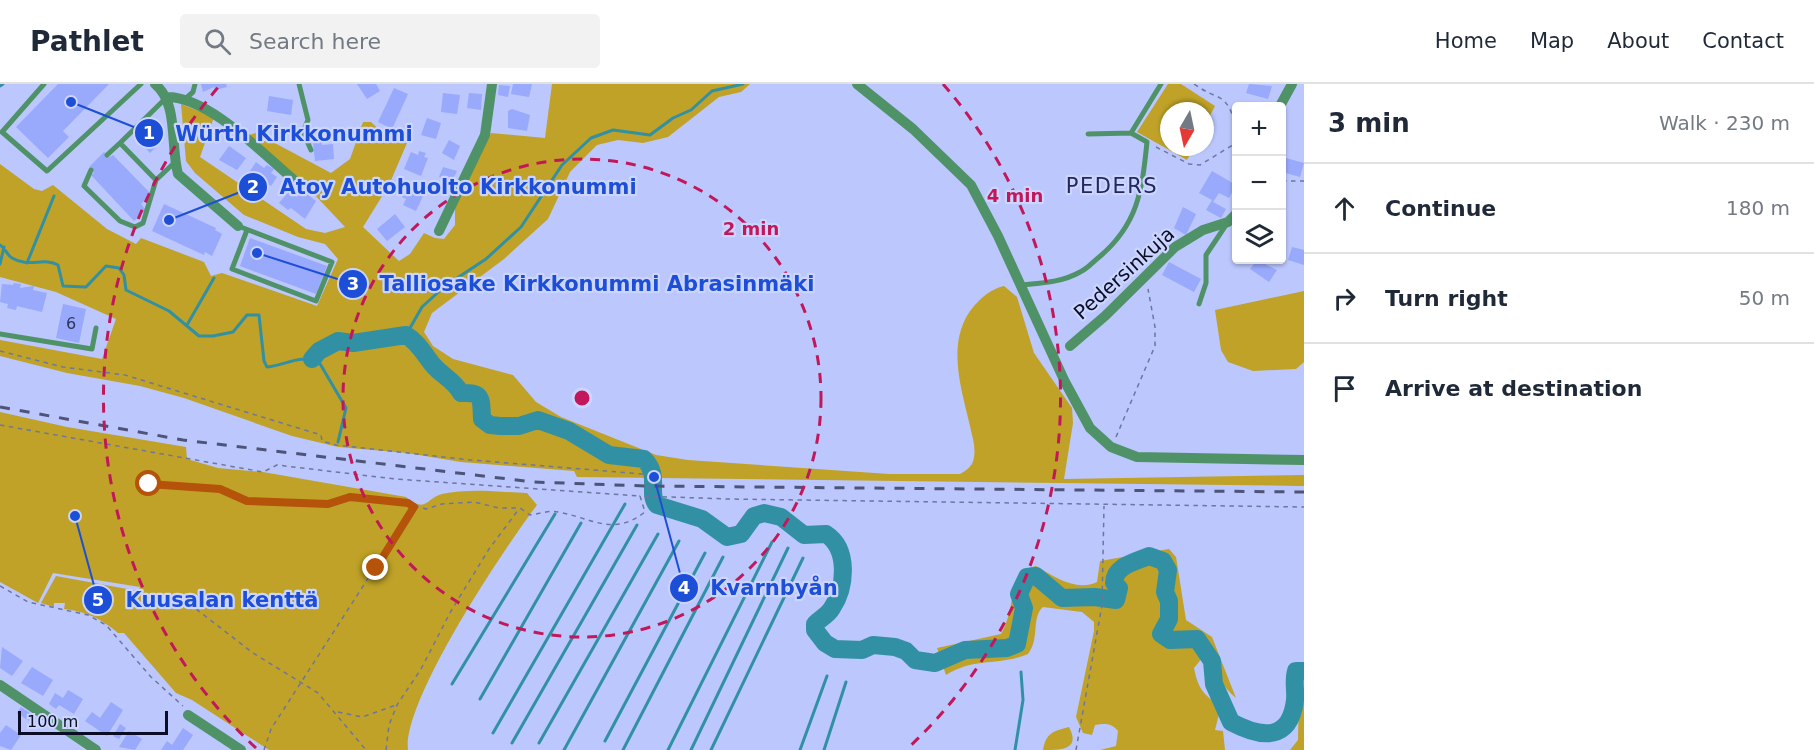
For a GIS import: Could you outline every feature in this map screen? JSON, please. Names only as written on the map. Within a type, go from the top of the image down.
[{"type":"street","points":[[155,84],[167,97],[178,174],[242,228]]},
{"type":"street","points":[[439,231],[485,135],[492,84]]},
{"type":"street","points":[[857,84],[913,129],[971,185],[1022,285],[1065,382],[1090,428],[1111,447],[1137,457],[1304,460]]},
{"type":"street","points":[[1282,102],[1292,84]]},
{"type":"street","points":[[167,97],[184,100],[217,117],[293,179]]},
{"type":"street","name":"Pedersinkuja","points":[[1070,346],[1147,276],[1174,247],[1203,230],[1232,218]]},
{"type":"street","points":[[0,685],[96,750]]},
{"type":"street","points":[[188,712],[241,750]]},
{"type":"lane","points":[[44,84],[2,132],[47,171],[141,84]]},
{"type":"lane","points":[[130,84],[135,90]]},
{"type":"lane","points":[[184,100],[193,92],[195,84]]},
{"type":"lane","points":[[299,84],[308,120],[303,132],[311,150]]},
{"type":"lane","points":[[1131,134],[1161,84]]},
{"type":"lane","points":[[107,154],[167,97]]},
{"type":"lane","points":[[1022,285],[1050,282],[1081,272],[1115,244],[1128,227],[1136,206],[1147,142],[1131,134],[1088,134]]},
{"type":"lane","points":[[120,143],[156,180]]},
{"type":"lane","points":[[91,170],[84,186],[120,222],[135,227],[143,223],[156,180],[175,162]]},
{"type":"lane","points":[[1200,304],[1206,283],[1206,255],[1232,218]]},
{"type":"lane","points":[[242,228],[332,262],[316,301],[232,269],[242,228]]},
{"type":"lane","points":[[0,334],[92,349],[96,328]]},
{"type":"path","points":[[1194,84],[1222,97],[1230,105],[1232,112]]},
{"type":"path","points":[[1147,142],[1189,164],[1200,165],[1232,145]]},
{"type":"path","points":[[1286,181],[1304,181]]},
{"type":"path","points":[[1111,447],[1155,346],[1155,327],[1147,276]]},
{"type":"path","points":[[0,351],[63,367],[133,377],[316,433],[321,435],[322,441],[336,445],[471,460],[644,474],[648,478],[648,495]]},
{"type":"path","points":[[0,425],[263,472],[277,465],[395,479],[640,496],[729,500],[1304,507]]},
{"type":"path","points":[[149,484],[220,489],[247,501],[328,504],[350,497],[408,503],[414,507],[426,509],[442,504],[474,502],[499,508],[520,508],[530,515],[556,511],[612,526],[635,519],[645,512],[640,496]]},
{"type":"path","points":[[1076,750],[1102,603],[1104,505]]},
{"type":"path","points":[[264,750],[271,729],[414,507]]},
{"type":"path","points":[[386,750],[389,725],[397,705],[421,669],[451,611],[489,549],[520,508]]},
{"type":"path","points":[[0,586],[28,602],[88,615],[106,625],[150,677],[188,712]]},
{"type":"path","points":[[145,594],[158,594],[196,609],[253,653],[318,693],[366,750]]},
{"type":"path","points":[[336,712],[362,717],[388,710],[397,705]]},
{"type":"shaded area","points":[[552,84],[750,84],[741,92],[719,97],[668,137],[643,143],[618,140],[597,145],[570,172],[548,219],[504,259],[432,313],[424,332],[433,346],[453,359],[513,375],[536,402],[561,417],[656,455],[688,460],[889,474],[960,474],[971,465],[974,449],[958,364],[960,334],[965,319],[974,306],[991,291],[1004,286],[1017,297],[1034,353],[1072,408],[1073,423],[1064,479],[1304,475],[1304,486],[577,477],[574,471],[461,462],[407,453],[338,447],[292,436],[184,398],[140,386],[67,373],[0,356],[0,340],[102,359],[116,319],[56,292],[0,277],[0,164],[34,189],[42,191],[53,185],[107,229],[136,244],[141,238],[204,262],[211,276],[222,273],[317,306],[338,259],[325,244],[298,237],[244,215],[195,173],[186,161],[181,104],[214,117],[200,157],[306,229],[325,233],[345,227],[313,193],[251,141],[249,135],[256,133],[331,173],[350,159],[363,122],[371,122],[389,139],[400,130],[410,136],[389,185],[363,227],[399,261],[410,254],[424,233],[444,239],[455,225],[455,206],[491,133],[545,138]]},
{"type":"shaded area","points":[[1168,84],[1181,84],[1209,102],[1160,102],[1160,145],[1137,132]]},
{"type":"shaded area","points":[[1304,291],[1304,362],[1296,369],[1253,371],[1228,362],[1221,350],[1215,310]]},
{"type":"shaded area","points":[[0,412],[67,427],[186,447],[187,459],[218,468],[263,472],[406,497],[422,505],[442,494],[473,491],[527,493],[537,505],[502,554],[438,662],[421,697],[411,727],[408,750],[269,750],[192,700],[176,693],[124,633],[118,633],[86,614],[64,609],[65,603],[54,603],[54,607],[41,603],[56,576],[138,591],[140,587],[53,573],[38,603],[0,582]]},
{"type":"shaded area","points":[[1169,549],[1176,557],[1186,620],[1212,637],[1236,698],[1221,680],[1213,657],[1203,657],[1194,668],[1202,690],[1221,706],[1215,730],[1223,731],[1225,750],[1100,750],[1116,746],[1118,731],[1108,724],[1102,724],[1095,725],[1092,735],[1083,733],[1076,717],[1094,631],[1094,622],[1082,612],[1043,607],[1037,616],[1034,642],[1028,654],[1007,660],[967,666],[946,675],[937,648],[1001,634],[1022,570],[1036,566],[1073,584],[1089,585],[1097,582],[1100,561]]},
{"type":"shaded area","points":[[1299,693],[1304,693],[1304,750],[1290,750],[1298,740]]},
{"type":"shaded area","points":[[1069,727],[1073,740],[1071,744],[1062,749],[1043,750],[1048,736]]},
{"type":"building","points":[[58,84],[109,84],[63,131],[69,137],[48,158],[16,127]]},
{"type":"building","points":[[201,84],[226,84],[227,87],[215,90],[214,87],[203,92]]},
{"type":"building","points":[[357,84],[376,84],[380,91],[367,99]]},
{"type":"building","points":[[513,84],[532,84],[529,97],[511,94]]},
{"type":"building","points":[[1249,84],[1272,86],[1268,99],[1246,93]]},
{"type":"building","points":[[499,85],[510,86],[508,97],[498,95]]},
{"type":"building","points":[[394,88],[408,94],[392,129],[378,122]]},
{"type":"building","points":[[443,93],[460,95],[457,114],[441,112]]},
{"type":"building","points":[[469,93],[482,94],[481,110],[467,108]]},
{"type":"building","points":[[269,96],[293,100],[291,115],[267,111]]},
{"type":"building","points":[[512,109],[530,115],[527,131],[508,128],[508,111]]},
{"type":"building","points":[[427,118],[441,123],[436,139],[421,135]]},
{"type":"building","points":[[152,119],[158,125],[159,134],[155,139],[159,144],[150,153],[134,136]]},
{"type":"building","points":[[449,140],[460,146],[454,160],[442,153]]},
{"type":"building","points":[[321,141],[322,145],[333,144],[334,159],[315,161],[313,142]]},
{"type":"building","points":[[229,146],[246,158],[237,170],[219,160]]},
{"type":"building","points":[[419,151],[426,153],[424,157],[428,158],[421,176],[404,169],[411,152],[418,155]]},
{"type":"building","points":[[104,152],[110,157],[113,155],[151,194],[141,204],[146,210],[134,221],[91,175],[94,173],[89,167]]},
{"type":"building","points":[[1286,158],[1304,163],[1300,177],[1286,173]]},
{"type":"building","points":[[256,162],[264,168],[267,165],[274,169],[271,173],[277,177],[271,186],[248,174]]},
{"type":"building","points":[[443,167],[457,171],[451,183],[439,177]]},
{"type":"building","points":[[1212,171],[1232,183],[1232,192],[1229,198],[1219,193],[1213,202],[1226,209],[1221,218],[1206,210],[1212,200],[1199,193]]},
{"type":"building","points":[[413,184],[422,189],[420,192],[424,194],[416,211],[403,205],[406,199],[402,197],[405,187],[411,189]]},
{"type":"building","points":[[302,190],[316,201],[305,219],[291,208],[288,210],[279,203],[289,191],[297,197]]},
{"type":"building","points":[[164,204],[216,228],[215,230],[222,234],[212,256],[205,252],[204,255],[152,231]]},
{"type":"building","points":[[1183,207],[1196,214],[1186,235],[1174,228]]},
{"type":"building","points":[[395,214],[405,227],[387,241],[377,229]]},
{"type":"building","points":[[250,238],[327,266],[316,294],[240,266]]},
{"type":"building","points":[[1292,247],[1304,250],[1304,265],[1288,260]]},
{"type":"building","points":[[1169,262],[1201,279],[1194,292],[1162,275]]},
{"type":"building","points":[[1254,264],[1265,264],[1277,270],[1269,282],[1250,269]]},
{"type":"building","points":[[14,283],[21,284],[20,288],[34,286],[33,290],[47,293],[42,312],[17,306],[16,310],[7,308],[8,304],[0,302],[2,284],[13,285]]},
{"type":"building","points":[[63,304],[86,309],[79,343],[56,338]]},
{"type":"building","points":[[2,647],[23,661],[12,676],[0,668]]},
{"type":"building","points":[[32,667],[53,680],[43,696],[21,683]]},
{"type":"building","points":[[68,690],[83,699],[74,714],[59,705],[56,709],[49,704],[55,693],[63,698]]},
{"type":"building","points":[[111,702],[123,710],[107,736],[85,721],[92,712],[100,718]]},
{"type":"building","points":[[21,707],[33,715],[29,721],[17,713]]},
{"type":"building","points":[[120,724],[126,728],[119,739],[113,736]]},
{"type":"building","points":[[6,725],[21,735],[11,750],[0,746],[0,733]]},
{"type":"building","points":[[183,728],[193,735],[183,750],[161,750],[167,741],[172,745]]},
{"type":"building","points":[[129,731],[142,739],[135,750],[119,747]]},
{"type":"waterway","points":[[406,335],[422,307],[445,286],[486,259],[521,227],[562,165],[591,138],[613,130],[650,135],[673,118],[691,110],[712,91],[743,84]]},
{"type":"waterway","points":[[27,263],[54,196]]},
{"type":"waterway","points":[[0,245],[10,257],[18,261],[47,262],[58,265],[63,286],[86,287],[106,266],[119,268],[124,275],[126,290],[169,311],[199,336],[233,332],[247,315],[259,315],[264,361],[267,367],[305,359],[319,362],[346,408],[338,442]]},
{"type":"waterway","points":[[0,264],[4,247]]},
{"type":"waterway","points":[[187,325],[214,278]]},
{"type":"waterway","points":[[312,359],[319,351],[338,341],[353,343],[406,335],[461,393],[477,395],[481,401],[482,419],[490,425],[519,426],[538,420],[569,431],[609,455],[644,459],[652,472],[653,495],[657,505],[702,519],[727,537],[741,534],[754,516],[764,513],[781,517],[804,535],[826,534],[839,549],[842,558],[842,579],[837,599],[828,613],[815,624],[815,630],[825,643],[835,649],[862,650],[873,645],[895,647],[906,651],[915,660],[935,663],[965,650],[1007,648],[1017,644],[1024,608],[1019,594],[1027,577],[1036,576],[1062,598],[1095,597],[1116,600],[1119,588],[1114,583],[1118,572],[1126,565],[1149,556],[1163,561],[1168,570],[1165,592],[1169,601],[1169,619],[1161,634],[1170,640],[1197,639],[1212,661],[1214,684],[1231,722],[1263,733],[1280,730],[1292,714],[1296,671],[1304,671]]},
{"type":"waterway","points":[[493,733],[625,504]]},
{"type":"waterway","points":[[452,684],[555,514]]},
{"type":"waterway","points":[[480,699],[581,523]]},
{"type":"waterway","points":[[512,743],[637,525]]},
{"type":"waterway","points":[[539,743],[658,534]]},
{"type":"waterway","points":[[564,750],[679,541]]},
{"type":"waterway","points":[[668,750],[772,542]]},
{"type":"waterway","points":[[691,750],[788,548]]},
{"type":"waterway","points":[[605,741],[705,553]]},
{"type":"waterway","points":[[623,750],[723,557]]},
{"type":"waterway","points":[[711,750],[803,558]]},
{"type":"waterway","points":[[1015,750],[1023,700],[1021,672]]},
{"type":"waterway","points":[[800,750],[827,676]]},
{"type":"waterway","points":[[824,750],[846,682]]},
{"type":"railway","points":[[0,407],[183,440],[533,482],[646,486],[1304,492]]},
{"type":"place","name":"Würth Kirkkonummi","points":[[71,102]]},
{"type":"place","name":"Atoy Autohuolto Kirkkonummi","points":[[169,220]]},
{"type":"place","name":"Talliosake Kirkkonummi Abrasinmäki","points":[[257,253]]},
{"type":"place","name":"Kvarnbyån","points":[[654,477]]},
{"type":"place","name":"Kuusalan kenttä","points":[[75,516]]},
{"type":"district","name":"PEDERS","points":[[1112,186]]},
{"type":"route","points":[[149,484],[220,489],[247,501],[328,504],[350,497],[408,503],[414,507],[408,513],[376,568]]}]
